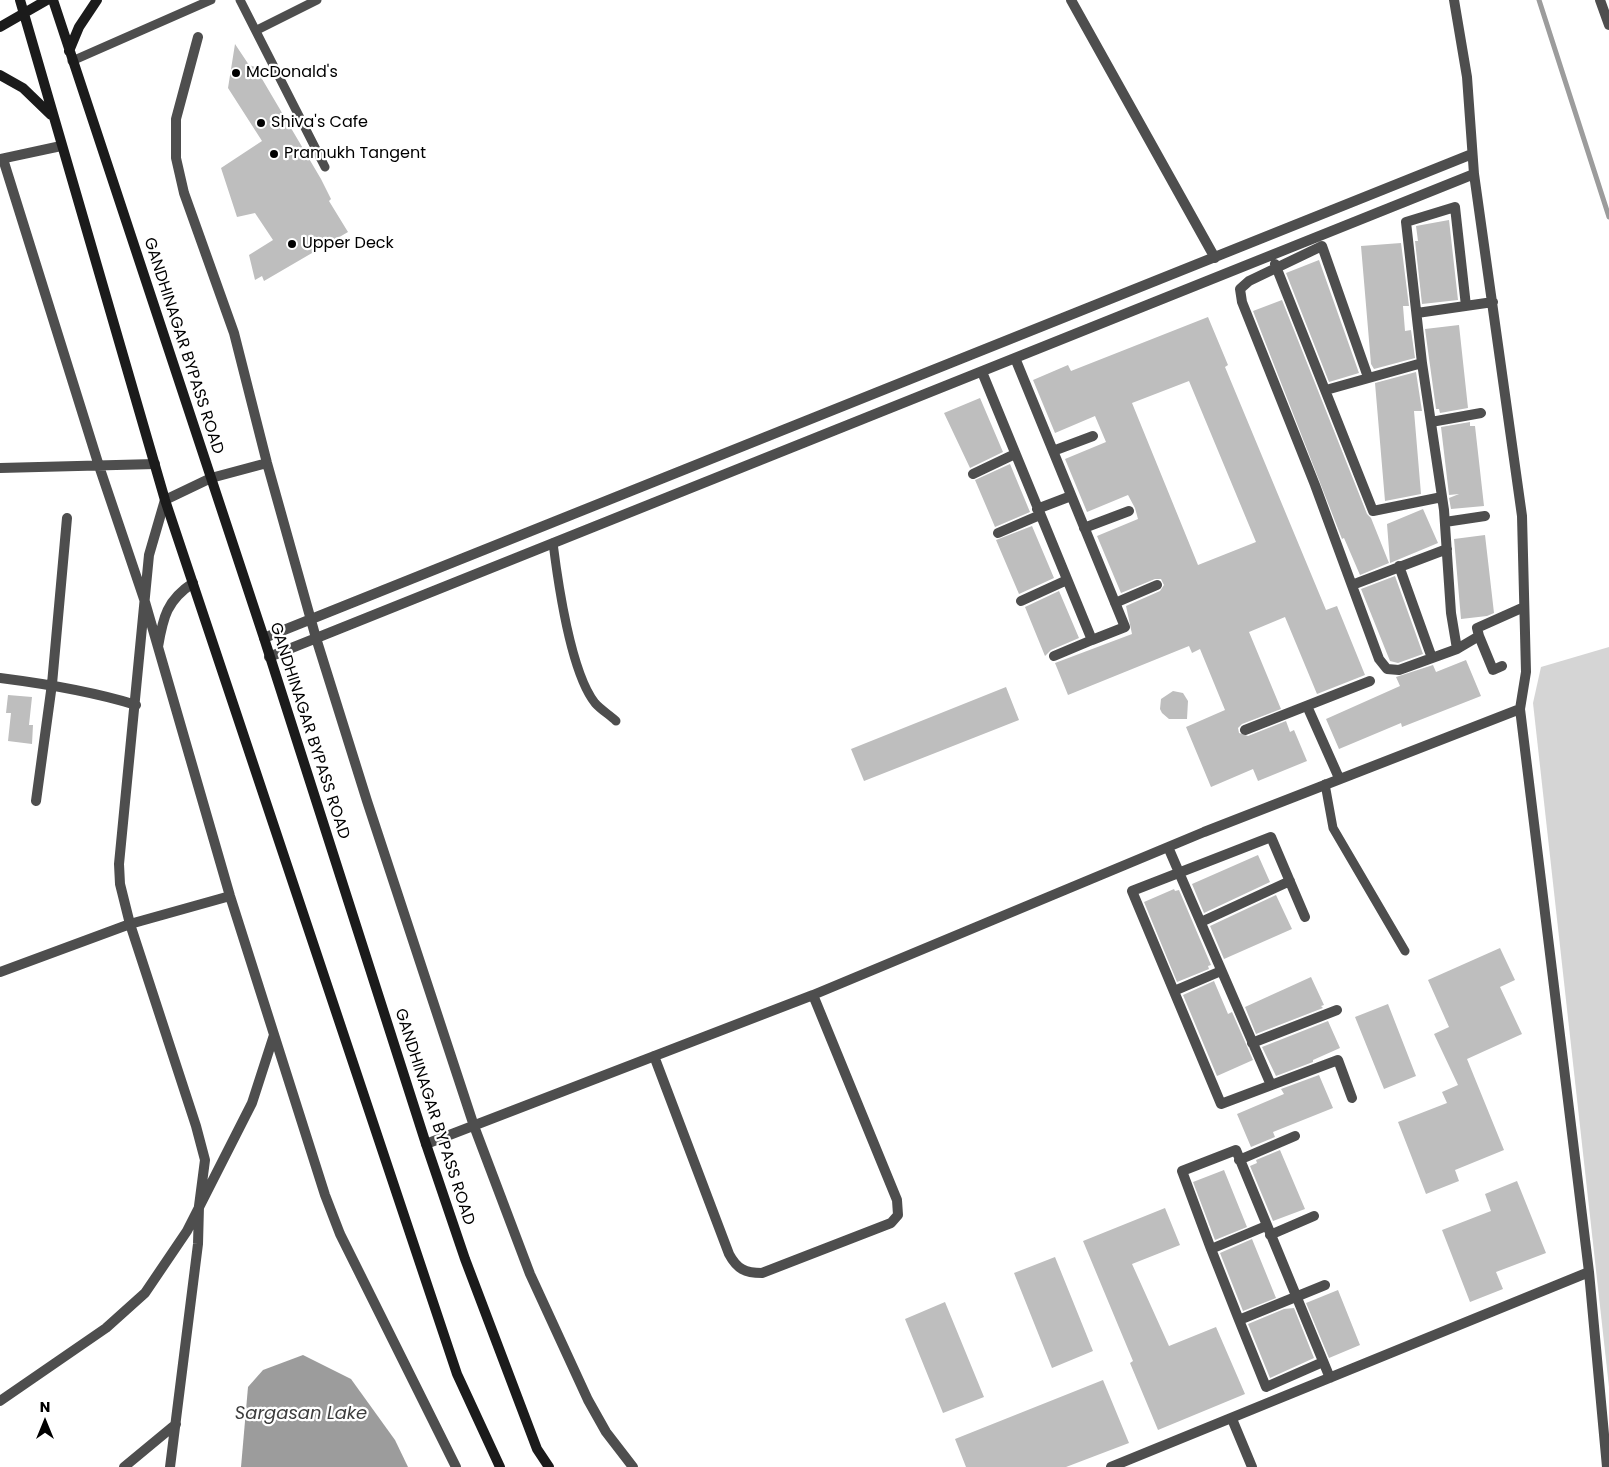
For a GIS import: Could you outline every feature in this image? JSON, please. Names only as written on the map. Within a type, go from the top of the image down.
[{"type":"main road","points":[[20,0],[165,500],[457,1374],[500,1467]]},
{"type":"main road","points":[[0,27],[47,0]]},
{"type":"main road","name":"GANDHINAGAR BYPASS ROAD","points":[[53,0],[264,638],[426,1144],[465,1259],[537,1449],[548,1467]]},
{"type":"main road","points":[[71,56],[80,27],[97,0]]},
{"type":"main road","points":[[0,75],[23,88],[52,115]]},
{"type":"street","points":[[1071,0],[1216,258]]},
{"type":"street","points":[[1454,0],[1467,77],[1474,174],[1522,516],[1526,672],[1520,708],[1589,1272],[1607,1467]]},
{"type":"street","points":[[1600,0],[1609,25]]},
{"type":"street","points":[[198,37],[176,120],[176,158],[184,193],[234,333],[267,463],[316,638],[366,801],[474,1126],[530,1274],[588,1400],[606,1432],[633,1467]]},
{"type":"street","points":[[61,146],[1,159],[99,466],[145,602],[157,650],[230,896],[325,1195],[340,1234],[456,1467]]},
{"type":"street","points":[[264,638],[998,342],[1216,258],[1472,154]]},
{"type":"street","points":[[269,657],[1474,174]]},
{"type":"street","points":[[1457,649],[1451,614],[1445,522],[1422,364],[1406,222],[1455,207],[1466,306]]},
{"type":"street","points":[[1368,377],[1322,246],[1249,281],[1240,289],[1242,302],[1379,659],[1387,669],[1399,670],[1457,649],[1480,636]]},
{"type":"street","points":[[1272,256],[1373,511],[1442,497]]},
{"type":"street","points":[[1417,313],[1493,302]]},
{"type":"street","points":[[1015,358],[1125,628],[1054,656]]},
{"type":"street","points":[[1326,390],[1368,377],[1422,364]]},
{"type":"street","points":[[982,372],[1092,640]]},
{"type":"street","points":[[1431,422],[1481,413]]},
{"type":"street","points":[[1053,451],[1093,436]]},
{"type":"street","points":[[973,474],[1015,454]]},
{"type":"street","points":[[170,1467],[198,1244],[199,1206],[204,1160],[196,1126],[130,924],[120,884],[119,864],[136,705],[149,555],[165,500],[211,478],[267,463]]},
{"type":"street","points":[[0,468],[155,464]]},
{"type":"street","points":[[998,534],[1072,496]]},
{"type":"street","points":[[1084,528],[1129,511]]},
{"type":"street","points":[[1445,522],[1485,516]]},
{"type":"street","points":[[36,801],[52,684],[67,518]]},
{"type":"street","points":[[1352,585],[1447,549]]},
{"type":"street","points":[[1399,566],[1432,658]]},
{"type":"street","points":[[1021,601],[1067,580]]},
{"type":"street","points":[[157,650],[162,618],[178,592],[193,583]]},
{"type":"street","points":[[1115,604],[1157,585]]},
{"type":"street","points":[[1502,666],[1493,670],[1477,628],[1524,608]]},
{"type":"street","points":[[0,678],[52,684],[136,705]]},
{"type":"street","points":[[1245,730],[1370,681]]},
{"type":"street","points":[[1307,706],[1339,778]]},
{"type":"street","points":[[426,1144],[813,995],[1168,847],[1520,708]]},
{"type":"street","points":[[1305,918],[1271,837],[1132,891],[1221,1104],[1338,1060],[1352,1098]]},
{"type":"street","points":[[1168,847],[1271,1085]]},
{"type":"street","points":[[1201,922],[1290,881]]},
{"type":"street","points":[[0,972],[130,924],[230,896]]},
{"type":"street","points":[[1174,992],[1221,971]]},
{"type":"street","points":[[654,1056],[729,1254],[735,1265],[746,1273],[762,1273],[891,1223],[898,1216],[898,1200],[813,995]]},
{"type":"street","points":[[1252,1043],[1337,1010]]},
{"type":"street","points":[[0,1401],[106,1328],[145,1293],[187,1231],[252,1103],[274,1035]]},
{"type":"street","points":[[1239,1160],[1295,1136]]},
{"type":"street","points":[[1323,1362],[1266,1386],[1182,1171],[1236,1150],[1330,1378]]},
{"type":"street","points":[[1211,1249],[1314,1216]]},
{"type":"street","points":[[1111,1467],[1589,1272]]},
{"type":"street","points":[[1239,1320],[1325,1285]]},
{"type":"street","points":[[1232,1419],[1252,1467]]},
{"type":"street","points":[[124,1467],[176,1424]]},
{"type":"lane","points":[[71,56],[211,0]]},
{"type":"lane","points":[[240,0],[257,30],[325,167]]},
{"type":"lane","points":[[257,30],[317,0]]},
{"type":"lane","points":[[553,544],[560,594],[581,674],[595,703],[616,721]]},
{"type":"lane","points":[[1325,784],[1333,828],[1405,951]]},
{"type":"shaded area","points":[[1609,647],[1609,1387],[1533,703],[1541,667]]},
{"type":"water","name":"Sargasan Lake","points":[[303,1355],[351,1379],[395,1440],[408,1467],[241,1467],[248,1387],[263,1370]]},
{"type":"building","name":"Pramukh Tangent","points":[[235,44],[249,65],[255,67],[321,179],[331,199],[329,201],[348,232],[264,281],[262,276],[255,280],[249,255],[273,240],[255,213],[237,217],[221,168],[262,141],[228,88]]},
{"type":"building","points":[[1449,220],[1458,300],[1422,304],[1415,241],[1418,241],[1416,226]]},
{"type":"building","points":[[1401,243],[1409,306],[1403,306],[1405,331],[1411,330],[1415,358],[1374,369],[1371,364],[1361,246]]},
{"type":"building","points":[[1319,260],[1359,373],[1329,382],[1286,273]]},
{"type":"building","points":[[1282,300],[1367,514],[1371,518],[1389,563],[1360,575],[1344,538],[1342,539],[1253,311]]},
{"type":"building","points":[[1208,317],[1228,365],[1225,367],[1326,610],[1337,606],[1365,675],[1317,694],[1285,617],[1249,632],[1281,709],[1242,724],[1238,728],[1239,733],[1248,736],[1286,721],[1290,732],[1294,730],[1307,761],[1258,781],[1253,769],[1211,787],[1186,727],[1225,710],[1200,649],[1192,653],[1189,646],[1068,695],[1055,663],[1132,634],[1126,606],[1160,591],[1164,585],[1161,579],[1155,579],[1121,593],[1097,536],[1138,519],[1135,508],[1128,495],[1087,512],[1065,459],[1106,442],[1095,416],[1055,433],[1033,380],[1068,365],[1071,371]],"holes":[[[1189,381],[1256,542],[1198,565],[1132,403]]]},
{"type":"building","points":[[1459,325],[1468,408],[1440,413],[1439,409],[1436,409],[1425,329]]},
{"type":"building","points":[[1416,372],[1422,411],[1414,411],[1421,494],[1385,501],[1375,383]]},
{"type":"building","points":[[980,398],[1003,452],[970,468],[944,413]]},
{"type":"building","points":[[1470,422],[1470,426],[1475,426],[1484,506],[1451,509],[1449,498],[1459,494],[1449,495],[1441,427]]},
{"type":"building","points":[[1010,464],[1030,512],[995,527],[975,480]]},
{"type":"building","points":[[1423,509],[1438,543],[1390,563],[1387,524]]},
{"type":"building","points":[[1032,526],[1054,578],[1019,594],[996,540]]},
{"type":"building","points":[[1485,535],[1494,613],[1487,616],[1461,619],[1454,539]]},
{"type":"building","points":[[1395,576],[1423,654],[1398,663],[1390,661],[1361,589]]},
{"type":"building","points":[[1059,591],[1079,638],[1051,650],[1045,656],[1025,607]]},
{"type":"building","points":[[1466,660],[1481,696],[1402,727],[1401,723],[1339,749],[1326,719],[1400,686],[1396,677],[1433,665],[1436,672]]},
{"type":"building","points":[[1006,687],[1019,720],[864,781],[851,749]]},
{"type":"building","points":[[1173,691],[1183,693],[1188,701],[1187,719],[1169,719],[1160,709],[1161,699]]},
{"type":"building","points":[[8,695],[32,697],[29,725],[33,725],[32,744],[8,741],[11,713],[6,713]]},
{"type":"building","points":[[1258,855],[1270,882],[1204,913],[1192,884]]},
{"type":"building","points":[[1174,889],[1175,891],[1179,890],[1211,965],[1208,966],[1209,969],[1177,982],[1144,902]]},
{"type":"building","points":[[1276,895],[1292,929],[1224,959],[1210,926]]},
{"type":"building","points":[[1500,948],[1515,980],[1500,987],[1522,1034],[1467,1059],[1504,1150],[1455,1170],[1459,1181],[1426,1194],[1398,1122],[1447,1103],[1442,1092],[1458,1085],[1434,1034],[1449,1027],[1428,980]]},
{"type":"building","points":[[1311,977],[1324,1005],[1321,1006],[1323,1008],[1256,1034],[1245,1007]]},
{"type":"building","points":[[1214,981],[1228,1014],[1232,1012],[1253,1060],[1217,1076],[1183,995]]},
{"type":"building","points":[[1388,1004],[1416,1076],[1384,1089],[1355,1017]]},
{"type":"building","points":[[1328,1021],[1340,1048],[1313,1060],[1313,1062],[1276,1076],[1262,1047]]},
{"type":"building","points":[[1319,1075],[1333,1108],[1273,1132],[1275,1137],[1251,1147],[1237,1114],[1284,1094],[1281,1089]]},
{"type":"building","points":[[1280,1150],[1305,1209],[1273,1221],[1250,1166],[1257,1163],[1256,1160]]},
{"type":"building","points":[[1224,1170],[1247,1227],[1215,1240],[1193,1182]]},
{"type":"building","points":[[1517,1181],[1546,1253],[1496,1272],[1503,1289],[1470,1302],[1442,1230],[1491,1211],[1485,1194]]},
{"type":"building","points":[[1165,1208],[1180,1245],[1132,1264],[1169,1346],[1216,1327],[1245,1394],[1158,1430],[1130,1363],[1133,1361],[1083,1241]]},
{"type":"building","points":[[1252,1239],[1276,1298],[1243,1311],[1220,1253]]},
{"type":"building","points":[[1055,1257],[1093,1351],[1052,1368],[1014,1273]]},
{"type":"building","points":[[1338,1290],[1360,1345],[1329,1358],[1306,1303]]},
{"type":"building","points":[[945,1302],[984,1397],[943,1413],[905,1319]]},
{"type":"building","points":[[1294,1308],[1314,1358],[1270,1378],[1248,1324],[1284,1309]]},
{"type":"building","points":[[1103,1380],[1129,1443],[1066,1467],[966,1467],[955,1439]]},
{"type":"waterway","points":[[1539,0],[1609,217]]},
{"type":"place","name":"McDonald's","points":[[236,73]]},
{"type":"place","name":"Shiva's Cafe","points":[[261,123]]},
{"type":"place","name":"Pramukh Tangent","points":[[274,154]]},
{"type":"place","name":"Upper Deck","points":[[292,244]]}]
